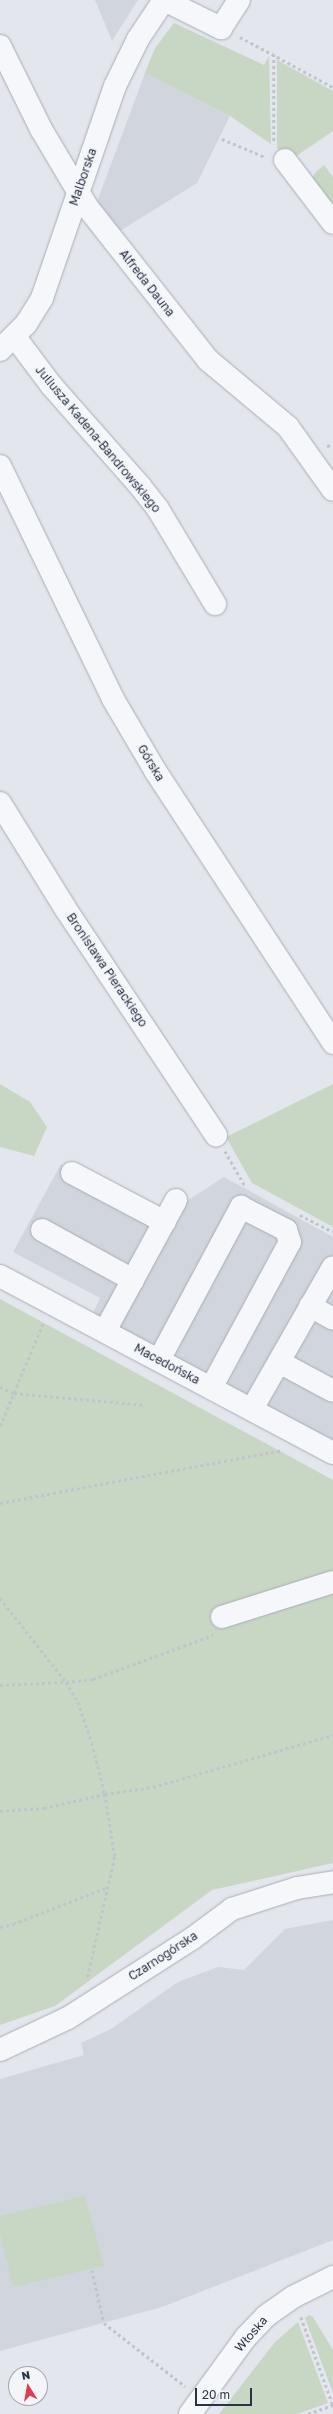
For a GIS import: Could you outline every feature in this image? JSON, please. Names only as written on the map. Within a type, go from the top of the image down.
[{"type":"street","points":[[164,0],[221,28],[238,0]]},
{"type":"street","name":"Malborska","points":[[7,344],[30,320],[42,298],[120,74],[138,39],[164,0]]},
{"type":"street","name":"Alfreda Dauna","points":[[1,50],[41,129],[78,192],[208,360],[288,427],[326,465],[333,490]]},
{"type":"street","points":[[285,160],[333,223]]},
{"type":"street","name":"Juliusza Kadena-Bandrowskiego","points":[[7,344],[51,385],[140,486],[158,509],[215,604]]},
{"type":"street","name":"Górska","points":[[0,466],[113,699],[156,772],[333,1043]]},
{"type":"street","name":"Bronisława Pierackiego","points":[[0,803],[65,908],[216,1135]]},
{"type":"street","points":[[72,1173],[165,1222]]},
{"type":"street","points":[[106,1331],[176,1200]]},
{"type":"street","points":[[159,1360],[241,1207],[286,1230],[290,1242],[211,1388]]},
{"type":"street","points":[[42,1230],[133,1280]]},
{"type":"street","points":[[252,1409],[333,1267]]},
{"type":"street","name":"Macedońska","points":[[0,1276],[333,1453]]},
{"type":"street","points":[[310,1306],[333,1319]]},
{"type":"street","points":[[279,1362],[333,1391]]},
{"type":"street","points":[[222,1617],[333,1582]]},
{"type":"street","name":"Czarnogórska","points":[[0,2050],[68,2018],[192,1938],[232,1909],[297,1888],[333,1882]]},
{"type":"street","name":"Włoska","points":[[190,2414],[246,2338],[266,2316],[293,2297],[333,2277]]},
{"type":"path","points":[[221,28],[333,87]]},
{"type":"path","points":[[222,139],[260,157],[285,160]]},
{"type":"path","points":[[216,1135],[245,1185]]},
{"type":"path","points":[[0,1426],[47,1316]]},
{"type":"path","points":[[0,1387],[14,1393],[144,1405]]},
{"type":"path","points":[[0,1503],[290,1448],[307,1439]]},
{"type":"path","points":[[0,1598],[66,1682],[78,1702],[105,1794],[115,1857],[86,1987]]},
{"type":"path","points":[[0,1685],[66,1682],[93,1679],[216,1634],[222,1617]]},
{"type":"path","points":[[0,1811],[44,1808],[105,1794],[153,1787],[333,1735]]},
{"type":"path","points":[[0,1927],[13,1924],[108,1886]]},
{"type":"path","points":[[92,2270],[104,2323],[182,2384]]},
{"type":"path","points":[[294,2317],[299,2313],[333,2405],[308,2414]]},
{"type":"shaded area","points":[[95,0],[138,0],[112,41]]},
{"type":"shaded area","points":[[145,73],[230,116],[197,183],[120,231],[97,202]]},
{"type":"shaded area","points":[[61,1164],[162,1217],[224,1177],[333,1237],[333,1441],[93,1313],[100,1298],[13,1252]]},
{"type":"shaded area","points":[[333,1920],[333,2240],[162,2307],[0,2351],[0,2079],[84,2055],[81,2043],[111,2029],[178,1982],[218,1967],[244,1970],[285,1929]]},
{"type":"green space","points":[[174,23],[264,65],[269,56],[271,144],[230,116],[145,73],[155,48]]},
{"type":"green space","points":[[277,60],[333,91],[333,131],[292,159],[277,148]]},
{"type":"green space","points":[[324,165],[333,177],[333,205],[312,179],[315,173]]},
{"type":"green space","points":[[0,1084],[30,1102],[47,1127],[34,1156],[0,1147]]},
{"type":"green space","points":[[333,1084],[333,1227],[252,1183],[226,1137]]},
{"type":"green space","points":[[0,1299],[333,1480],[333,1863],[212,1890],[55,2006],[0,2025]]},
{"type":"green space","points":[[85,2196],[104,2266],[13,2287],[0,2234],[0,2216]]},
{"type":"green space","points":[[309,2315],[313,2317],[333,2350],[333,2393],[305,2318]]},
{"type":"green space","points":[[298,2322],[328,2403],[297,2414],[219,2414],[275,2342]]}]
